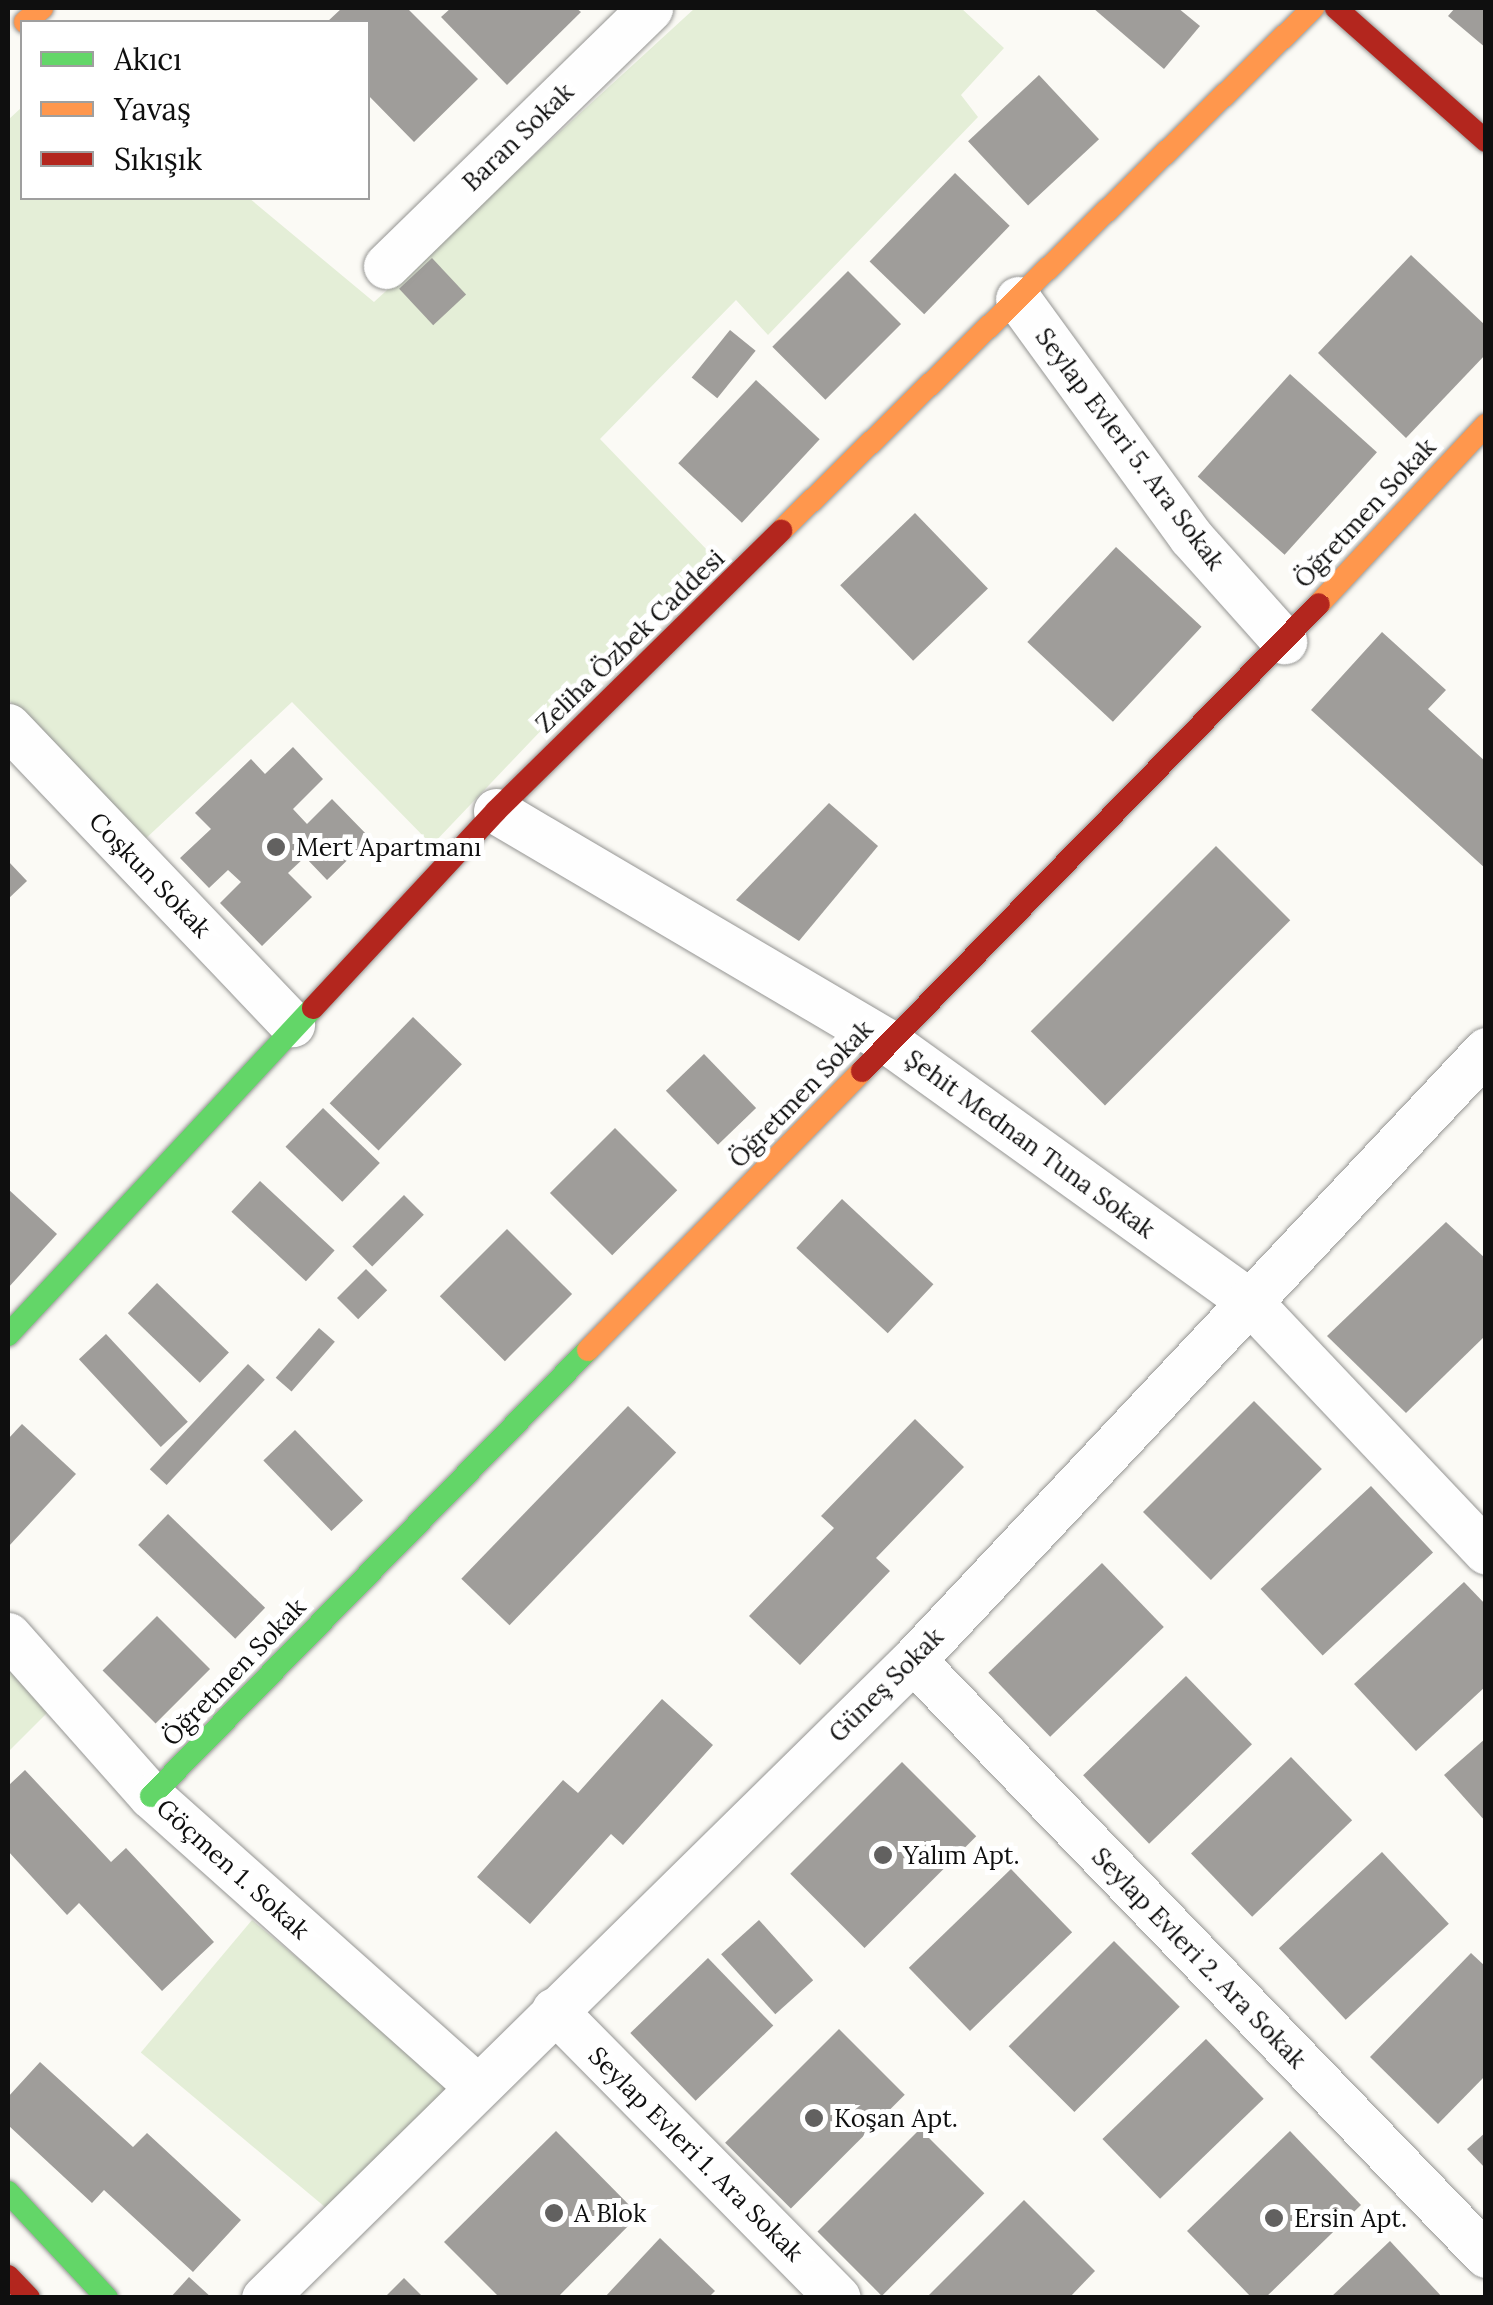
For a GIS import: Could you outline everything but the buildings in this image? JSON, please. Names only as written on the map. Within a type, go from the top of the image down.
[{"type":"street","name":"Baran Sokak","points":[[386,266],[650,8]]},
{"type":"street","name":"Zeliha Özbek Caddesi","points":[[8,1334],[292,1024],[496,811],[1314,8]]},
{"type":"street","points":[[1336,8],[1486,141]]},
{"type":"street","name":"Seylap Evleri 5. Ara Sokak","points":[[1018,300],[1191,537],[1284,641]]},
{"type":"street","name":"Öğretmen Sokak","points":[[151,1796],[1284,641],[1486,425]]},
{"type":"street","name":"Coşkun Sokak","points":[[8,726],[292,1024]]},
{"type":"street","name":"Şehit Mednan Tuna Sokak","points":[[496,811],[890,1042],[1249,1301],[1486,1552]]},
{"type":"street","name":"Güneş Sokak","points":[[264,2298],[914,1660],[1486,1050]]},
{"type":"street","name":"Göçmen 1. Sokak","points":[[8,1635],[151,1796],[476,2086]]},
{"type":"street","name":"Seylap Evleri 2. Ara Sokak","points":[[914,1660],[1486,2255]]},
{"type":"street","name":"Seylap Evleri 1. Ara Sokak","points":[[554,2010],[838,2298]]},
{"type":"street","points":[[8,2192],[107,2298]]},
{"type":"street","points":[[8,2276],[29,2298]]},
{"type":"green space","points":[[695,8],[961,8],[1004,48],[961,95],[978,117],[768,335],[736,300],[600,439],[710,553],[432,845],[292,702],[142,842],[8,699],[8,120],[20,109],[20,200],[251,200],[374,302]]},
{"type":"green space","points":[[8,1661],[50,1710],[8,1752]]},
{"type":"green space","points":[[252,1920],[448,2085],[337,2217],[141,2053]]},
{"type":"traffic: fast","points":[[8,1335],[313,1008]]},
{"type":"traffic: fast","points":[[151,1796],[588,1350]]},
{"type":"traffic: fast","points":[[8,2192],[107,2298]]},
{"type":"traffic: slow","points":[[27,20],[42,8]]},
{"type":"traffic: slow","points":[[781,531],[1313,8]]},
{"type":"traffic: slow","points":[[1319,604],[1486,425]]},
{"type":"traffic: slow","points":[[588,1350],[862,1071]]},
{"type":"traffic: jam","points":[[1336,8],[1486,141]]},
{"type":"traffic: jam","points":[[313,1008],[496,811],[781,531]]},
{"type":"traffic: jam","points":[[862,1071],[1319,604]]},
{"type":"traffic: jam","points":[[8,2276],[29,2298]]},
{"type":"place","name":"Mert Apartmanı","points":[[276,847]]},
{"type":"place","name":"Yalım Apt.","points":[[883,1855]]},
{"type":"place","name":"Koşan Apt.","points":[[814,2118]]},
{"type":"place","name":"A Blok","points":[[554,2213]]},
{"type":"place","name":"Ersin Apt.","points":[[1274,2218]]}]
